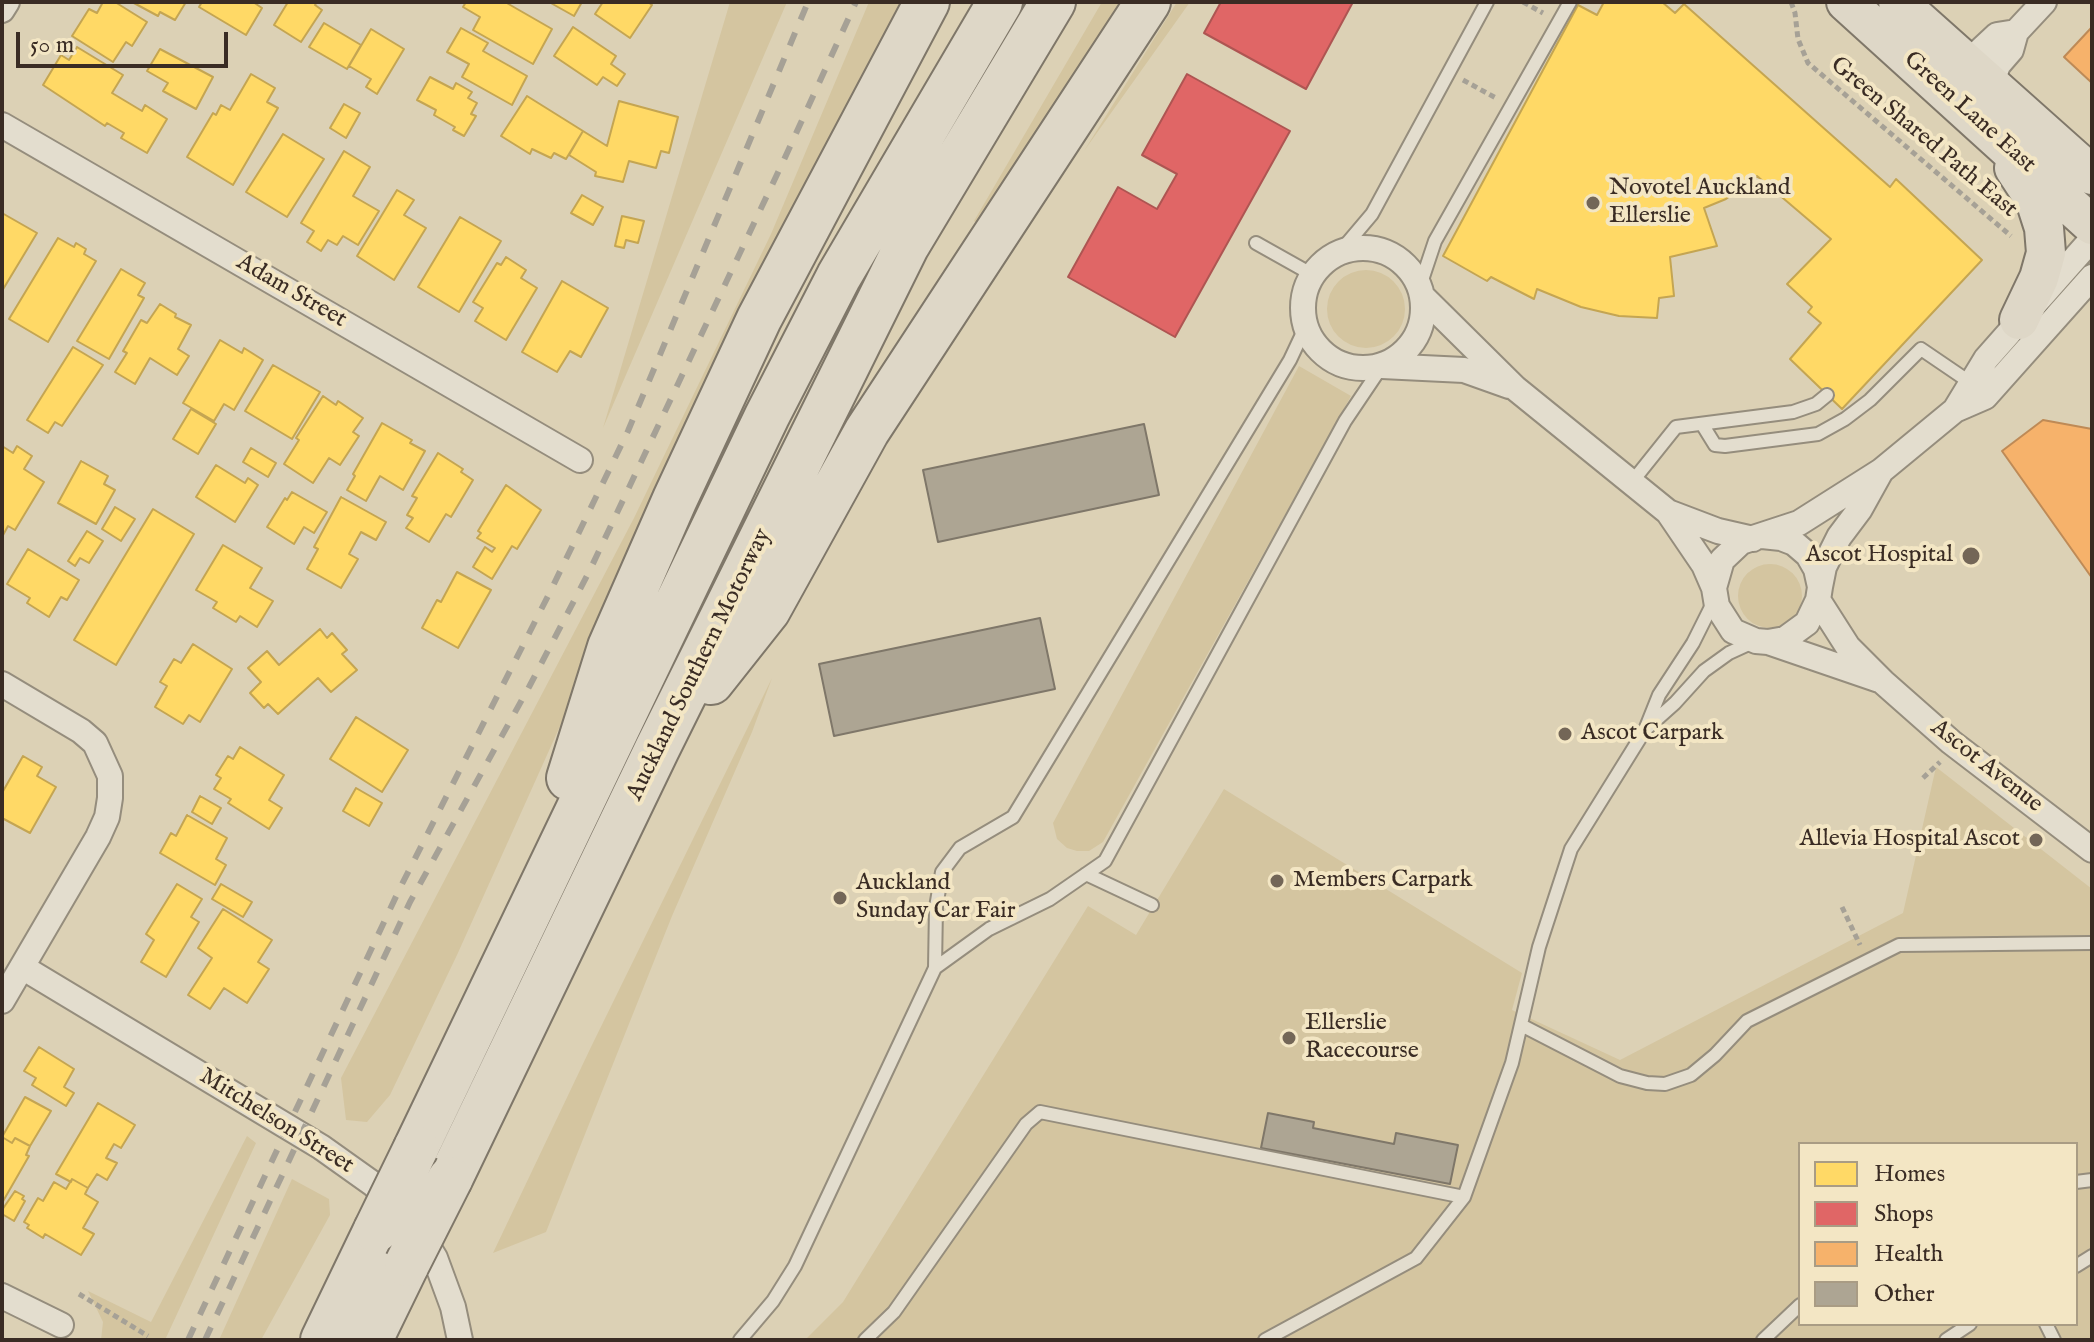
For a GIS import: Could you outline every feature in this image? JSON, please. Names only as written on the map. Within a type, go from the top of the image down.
[{"type":"highway","points":[[524,922],[610,647],[662,526],[759,319],[927,2]]},
{"type":"highway","name":"Auckland Southern Motorway","points":[[323,1340],[767,416],[839,276],[1000,2]]},
{"type":"highway","name":"Auckland Southern Motorway","points":[[370,1340],[657,749],[906,247],[1053,2]]},
{"type":"highway","points":[[657,749],[768,610],[867,431],[1148,2]]},
{"type":"main road","name":"Green Lane East","points":[[1846,2],[2092,225]]},
{"type":"main road","name":"Green Lane East","points":[[1898,2],[2092,175]]},
{"type":"main road","points":[[1989,130],[2035,200],[2044,228],[2046,253],[2039,278],[2019,320]]},
{"type":"street","points":[[2,10],[7,2]]},
{"type":"street","points":[[1979,74],[1998,65],[2011,50],[2016,32],[2044,2]]},
{"type":"street","name":"Adam Street","points":[[2,125],[580,460]]},
{"type":"street","points":[[1955,410],[1986,359],[2092,239]]},
{"type":"street","points":[[1515,388],[1464,370],[1382,366],[1363,369],[1344,366],[1327,357],[1314,343],[1306,326],[1303,308],[1305,291],[1313,275],[1324,262],[1339,253],[1357,248],[1386,253],[1409,269],[1421,291],[1515,388],[1668,512],[1704,565],[1717,606],[1733,631],[1762,641],[1785,639],[1807,623],[1819,594],[1824,567],[1839,537],[1860,509],[1881,471]]},
{"type":"street","points":[[1715,593],[1717,570],[1722,560],[1741,542],[1799,523],[1881,471],[1955,410],[1985,397],[2092,277]]},
{"type":"street","points":[[1382,366],[1398,359],[1419,331],[1424,314],[1421,291]]},
{"type":"street","points":[[1668,512],[1718,531],[1781,538],[1794,543],[1808,555],[1816,569],[1819,594]]},
{"type":"street","name":"Ascot Avenue","points":[[1819,594],[1848,647],[1883,682],[1951,742],[2092,850]]},
{"type":"street","name":"Ascot Avenue","points":[[1762,641],[1883,682]]},
{"type":"street","points":[[2,684],[81,731],[95,743],[110,776],[107,817],[98,837],[2,1001]]},
{"type":"street","name":"Mitchelson Street","points":[[22,967],[321,1147],[373,1184],[415,1225],[435,1258],[453,1307],[460,1340]]},
{"type":"street","points":[[2,1296],[61,1325]]},
{"type":"lane","points":[[1339,253],[1372,214],[1487,2]]},
{"type":"lane","points":[[1421,291],[1435,241],[1570,2]]},
{"type":"lane","points":[[1256,243],[1313,275]]},
{"type":"lane","points":[[740,1340],[773,1301],[795,1266],[935,968],[936,907],[942,872],[960,848],[1013,817],[1290,360],[1306,326]]},
{"type":"lane","points":[[1702,424],[1715,445],[1725,446],[1818,434],[1870,400],[1921,349],[1971,383]]},
{"type":"lane","points":[[935,968],[989,929],[1050,899],[1105,861],[1345,421],[1382,366]]},
{"type":"lane","points":[[1632,482],[1676,427],[1793,412],[1816,404],[1827,395]]},
{"type":"lane","points":[[1265,1340],[1416,1258],[1464,1197],[1512,1063],[1539,947],[1571,849],[1645,730],[1659,695],[1693,643],[1715,593]]},
{"type":"lane","points":[[1645,730],[1704,671],[1729,653],[1762,641]]},
{"type":"lane","points":[[1086,874],[1152,905]]},
{"type":"lane","points":[[1523,1026],[1620,1076],[1665,1084],[1691,1075],[1747,1021],[1899,945],[2092,944]]},
{"type":"lane","points":[[865,1340],[894,1312],[1026,1124],[1040,1112],[1464,1197]]},
{"type":"lane","points":[[1763,1340],[1798,1307]]},
{"type":"lane","points":[[1946,1340],[1967,1326]]},
{"type":"path","name":"Green Shared Path East","points":[[1791,2],[1802,52],[1817,73],[2011,237],[2023,234]]},
{"type":"path","points":[[1459,78],[1508,105]]},
{"type":"path","points":[[1923,778],[1941,761]]},
{"type":"path","points":[[1842,907],[1867,961]]},
{"type":"path","points":[[79,1294],[148,1336]]},
{"type":"shaded area","points":[[730,2],[787,2],[603,428]]},
{"type":"shaded area","points":[[869,2],[910,2],[628,575],[457,955],[390,1095],[367,1122],[346,1120],[341,1078],[634,518],[771,234]]},
{"type":"shaded area","points":[[1102,2],[1128,2],[982,227],[974,221]]},
{"type":"shaded area","points":[[1177,2],[1190,2],[1084,151]]},
{"type":"shaded area","points":[[1366,270],[1381,273],[1398,287],[1405,309],[1402,324],[1388,341],[1366,348],[1351,345],[1334,331],[1327,309],[1330,294],[1344,277]]},
{"type":"shaded area","points":[[1299,366],[1351,396],[1103,842],[1089,851],[1067,848],[1057,839],[1053,823]]},
{"type":"shaded area","points":[[1770,564],[1782,566],[1793,573],[1800,584],[1800,608],[1793,619],[1782,626],[1770,628],[1758,626],[1747,619],[1740,608],[1738,596],[1740,584],[1747,573],[1758,566]]},
{"type":"shaded area","points":[[772,678],[752,732],[672,916],[546,1232],[493,1253],[591,1047]]},
{"type":"shaded area","name":"Ellerslie Racecourse","points":[[1936,767],[2092,889],[2092,1340],[805,1340],[843,1302],[1088,906],[1136,935],[1224,789],[1522,973],[1512,1010],[1620,1060],[1903,913]]},
{"type":"shaded area","points":[[247,1136],[256,1143],[165,1340],[101,1340],[103,1322],[88,1291],[151,1322]]},
{"type":"shaded area","points":[[292,1179],[329,1199],[330,1215],[261,1340],[219,1340]]},
{"type":"building: Homes","points":[[103,2],[115,2],[147,22],[132,46],[126,42],[113,62],[72,36],[89,9],[97,13]]},
{"type":"building: Homes","points":[[132,2],[186,2],[175,20],[160,12],[158,16]]},
{"type":"building: Homes","points":[[202,2],[253,2],[262,8],[246,35],[199,7]]},
{"type":"building: Homes","points":[[288,2],[317,2],[315,5],[322,10],[301,42],[274,25]]},
{"type":"building: Homes","points":[[466,2],[505,2],[552,29],[533,64],[473,30],[480,17],[463,7]]},
{"type":"building: Homes","points":[[549,2],[582,2],[574,16]]},
{"type":"building: Homes","points":[[603,2],[648,2],[652,5],[630,38],[595,14]]},
{"type":"building: Homes","name":"Novotel Auckland Ellerslie","points":[[1604,2],[1662,2],[1675,13],[1684,4],[1890,187],[1896,179],[1982,260],[1842,409],[1790,359],[1821,323],[1808,312],[1812,307],[1787,284],[1831,239],[1757,176],[1726,199],[1704,208],[1717,246],[1670,257],[1674,296],[1659,298],[1657,318],[1619,316],[1581,307],[1537,289],[1534,299],[1491,277],[1487,281],[1443,256],[1578,5],[1597,15]]},
{"type":"building: Homes","points":[[324,23],[361,45],[347,69],[309,47]]},
{"type":"building: Homes","points":[[573,27],[616,56],[611,64],[625,74],[617,86],[603,77],[597,85],[554,56]]},
{"type":"building: Homes","points":[[461,28],[488,43],[483,51],[527,76],[512,105],[462,77],[469,64],[447,52]]},
{"type":"building: Homes","points":[[371,29],[404,49],[377,94],[366,87],[371,79],[349,66]]},
{"type":"building: Homes","points":[[77,47],[123,75],[112,93],[142,111],[145,105],[167,119],[147,153],[121,138],[124,133],[107,123],[105,126],[43,85],[61,55],[69,60]]},
{"type":"building: Homes","points":[[160,49],[213,77],[196,109],[163,91],[168,83],[147,71]]},
{"type":"building: Homes","points":[[251,74],[275,88],[267,102],[278,108],[233,185],[187,157],[213,113],[216,115],[221,105],[230,110]]},
{"type":"building: Homes","points":[[430,77],[453,89],[456,83],[472,92],[468,98],[477,103],[471,114],[476,116],[464,136],[434,115],[436,110],[417,100]]},
{"type":"building: Homes","points":[[527,96],[583,131],[566,159],[554,153],[551,158],[532,149],[530,154],[501,136]]},
{"type":"building: Homes","points":[[619,101],[678,117],[669,153],[661,151],[656,168],[629,161],[623,182],[595,176],[596,172],[569,155],[583,131],[607,146]]},
{"type":"building: Homes","points":[[344,104],[360,113],[346,138],[330,128]]},
{"type":"building: Homes","points":[[283,134],[324,159],[287,217],[246,192]]},
{"type":"building: Homes","points":[[344,151],[370,167],[353,196],[379,211],[358,245],[343,236],[337,245],[328,240],[321,251],[307,242],[314,231],[301,223]]},
{"type":"building: Homes","points":[[397,190],[414,200],[404,215],[426,228],[394,280],[357,256]]},
{"type":"building: Homes","points":[[582,195],[603,207],[593,225],[571,213]]},
{"type":"building: Homes","points":[[2,213],[37,233],[2,291]]},
{"type":"building: Homes","points":[[622,216],[644,221],[638,243],[626,240],[624,248],[615,246]]},
{"type":"building: Homes","points":[[460,217],[501,241],[459,312],[418,287]]},
{"type":"building: Homes","points":[[58,238],[74,247],[76,243],[86,249],[84,254],[96,261],[48,342],[9,319]]},
{"type":"building: Homes","points":[[506,257],[526,270],[521,278],[537,288],[506,340],[475,321],[483,308],[473,302],[497,263],[501,265]]},
{"type":"building: Homes","points":[[121,269],[145,283],[138,295],[144,298],[109,359],[77,341]]},
{"type":"building: Homes","points":[[562,281],[608,308],[581,357],[570,351],[557,372],[522,352]]},
{"type":"building: Homes","points":[[160,304],[191,325],[178,349],[189,356],[177,375],[150,358],[135,384],[115,372],[141,320],[147,323]]},
{"type":"building: Homes","points":[[220,340],[242,353],[244,348],[263,360],[234,410],[224,404],[214,421],[183,403]]},
{"type":"building: Homes","points":[[73,347],[103,365],[62,426],[55,422],[48,433],[27,420]]},
{"type":"building: Homes","points":[[273,365],[320,392],[292,439],[245,411]]},
{"type":"building: Homes","points":[[323,396],[336,405],[338,401],[363,418],[353,432],[359,436],[340,465],[329,458],[313,483],[284,464],[299,440],[296,438]]},
{"type":"building: Homes","points":[[191,409],[216,424],[198,454],[173,439]]},
{"type":"building: Homes","points":[[382,423],[425,451],[403,490],[380,476],[366,501],[347,490]]},
{"type":"building: Homes","points":[[2,446],[13,453],[17,446],[32,456],[24,469],[44,482],[15,530],[8,526],[2,537]]},
{"type":"building: Homes","points":[[251,448],[276,463],[268,477],[243,462]]},
{"type":"building: Homes","points":[[438,453],[463,469],[461,472],[473,480],[451,517],[446,514],[429,542],[406,528],[413,518],[407,515],[417,498],[412,496]]},
{"type":"building: Homes","points":[[81,461],[108,476],[104,484],[115,490],[96,524],[58,503]]},
{"type":"building: Homes","points":[[216,465],[245,483],[248,478],[258,485],[235,522],[196,497]]},
{"type":"building: Homes","points":[[506,485],[541,510],[517,549],[512,546],[492,579],[473,567],[485,547],[492,552],[495,548],[477,538],[481,533],[478,531]]},
{"type":"building: Homes","points":[[292,492],[327,512],[314,533],[304,527],[294,544],[267,527]]},
{"type":"building: Homes","points":[[341,497],[386,522],[376,540],[361,532],[349,554],[358,559],[341,588],[307,569],[318,549],[314,547]]},
{"type":"building: Homes","points":[[115,507],[135,519],[121,541],[102,529]]},
{"type":"building: Homes","points":[[153,509],[194,534],[116,665],[74,640]]},
{"type":"building: Homes","points":[[87,531],[103,541],[89,563],[80,558],[75,566],[68,561]]},
{"type":"building: Homes","points":[[223,545],[262,568],[250,588],[273,601],[257,627],[240,616],[236,622],[213,608],[217,602],[196,590]]},
{"type":"building: Homes","points":[[28,549],[79,580],[67,600],[61,597],[49,617],[27,603],[30,598],[7,584]]},
{"type":"building: Homes","points":[[457,572],[491,590],[458,648],[422,628]]},
{"type":"building: Homes","points":[[320,629],[327,638],[332,633],[347,650],[342,654],[357,670],[331,692],[318,678],[278,714],[268,704],[264,708],[250,693],[261,682],[248,668],[267,651],[279,665]]},
{"type":"building: Homes","points":[[193,644],[232,669],[200,722],[189,715],[183,724],[155,707],[167,686],[160,682],[174,659],[181,663]]},
{"type":"building: Homes","points":[[356,717],[408,750],[382,792],[330,759]]},
{"type":"building: Homes","points":[[240,747],[284,775],[269,800],[282,808],[269,829],[228,803],[231,799],[214,789],[221,778],[216,775],[228,756],[233,759]]},
{"type":"building: Homes","points":[[23,756],[42,767],[37,776],[56,787],[30,833],[2,818],[2,793]]},
{"type":"building: Homes","points":[[356,788],[382,803],[369,826],[343,811]]},
{"type":"building: Homes","points":[[200,796],[221,808],[212,824],[192,812]]},
{"type":"building: Homes","points":[[187,815],[227,838],[216,859],[226,865],[215,885],[160,853],[171,833],[176,836]]},
{"type":"building: Homes","points":[[177,884],[202,899],[191,917],[199,922],[166,977],[141,962],[154,940],[146,934]]},
{"type":"building: Homes","points":[[221,884],[252,902],[243,917],[212,899]]},
{"type":"building: Homes","points":[[223,909],[272,940],[258,962],[269,969],[247,1003],[224,988],[210,1009],[188,995],[212,958],[198,948]]},
{"type":"building: Homes","points":[[39,1047],[74,1069],[64,1087],[74,1093],[66,1106],[32,1085],[36,1078],[24,1071]]},
{"type":"building: Homes","points":[[25,1097],[51,1111],[30,1146],[15,1138],[12,1143],[2,1137]]},
{"type":"building: Homes","points":[[98,1103],[135,1125],[121,1148],[114,1144],[106,1158],[117,1163],[107,1180],[97,1174],[88,1188],[56,1174]]},
{"type":"building: Homes","points":[[2,1137],[12,1143],[15,1138],[30,1146],[26,1155],[29,1156],[2,1203]]},
{"type":"building: Homes","points":[[72,1179],[88,1188],[85,1194],[98,1202],[83,1228],[94,1234],[81,1255],[45,1234],[43,1238],[27,1228],[29,1225],[24,1222],[38,1198],[43,1201],[54,1182],[66,1189]]},
{"type":"building: Homes","points":[[15,1191],[24,1196],[22,1199],[25,1201],[14,1221],[2,1214],[2,1210]]},
{"type":"building: Shops","points":[[1221,2],[1353,2],[1306,89],[1204,33]]},
{"type":"building: Shops","points":[[1187,74],[1290,131],[1175,337],[1068,277],[1118,187],[1157,209],[1177,174],[1142,155]]},
{"type":"building: Health","points":[[2092,27],[2092,83],[2064,57]]},
{"type":"building: Health","points":[[2043,420],[2092,429],[2092,578],[2002,451]]},
{"type":"building: Other","points":[[1144,424],[1159,495],[938,542],[923,470]]},
{"type":"building: Other","points":[[1040,618],[1055,689],[834,736],[819,664]]},
{"type":"building: Other","points":[[1268,1113],[1314,1122],[1313,1128],[1394,1144],[1396,1133],[1458,1145],[1450,1184],[1261,1148]]},
{"type":"railway","points":[[188,1340],[400,888],[628,431],[808,2]]},
{"type":"railway","points":[[205,1340],[410,902],[589,572],[856,2]]},
{"type":"place","name":"Novotel Auckland Ellerslie","points":[[1593,203]]},
{"type":"place","name":"Ascot Hospital","points":[[1971,556]]},
{"type":"place","name":"Ascot Carpark","points":[[1565,734]]},
{"type":"place","name":"Allevia Hospital Ascot","points":[[2036,840]]},
{"type":"place","name":"Members Carpark","points":[[1277,881]]},
{"type":"place","name":"Auckland Sunday Car Fair","points":[[840,898]]},
{"type":"place","name":"Ellerslie Racecourse","points":[[1289,1038]]}]
